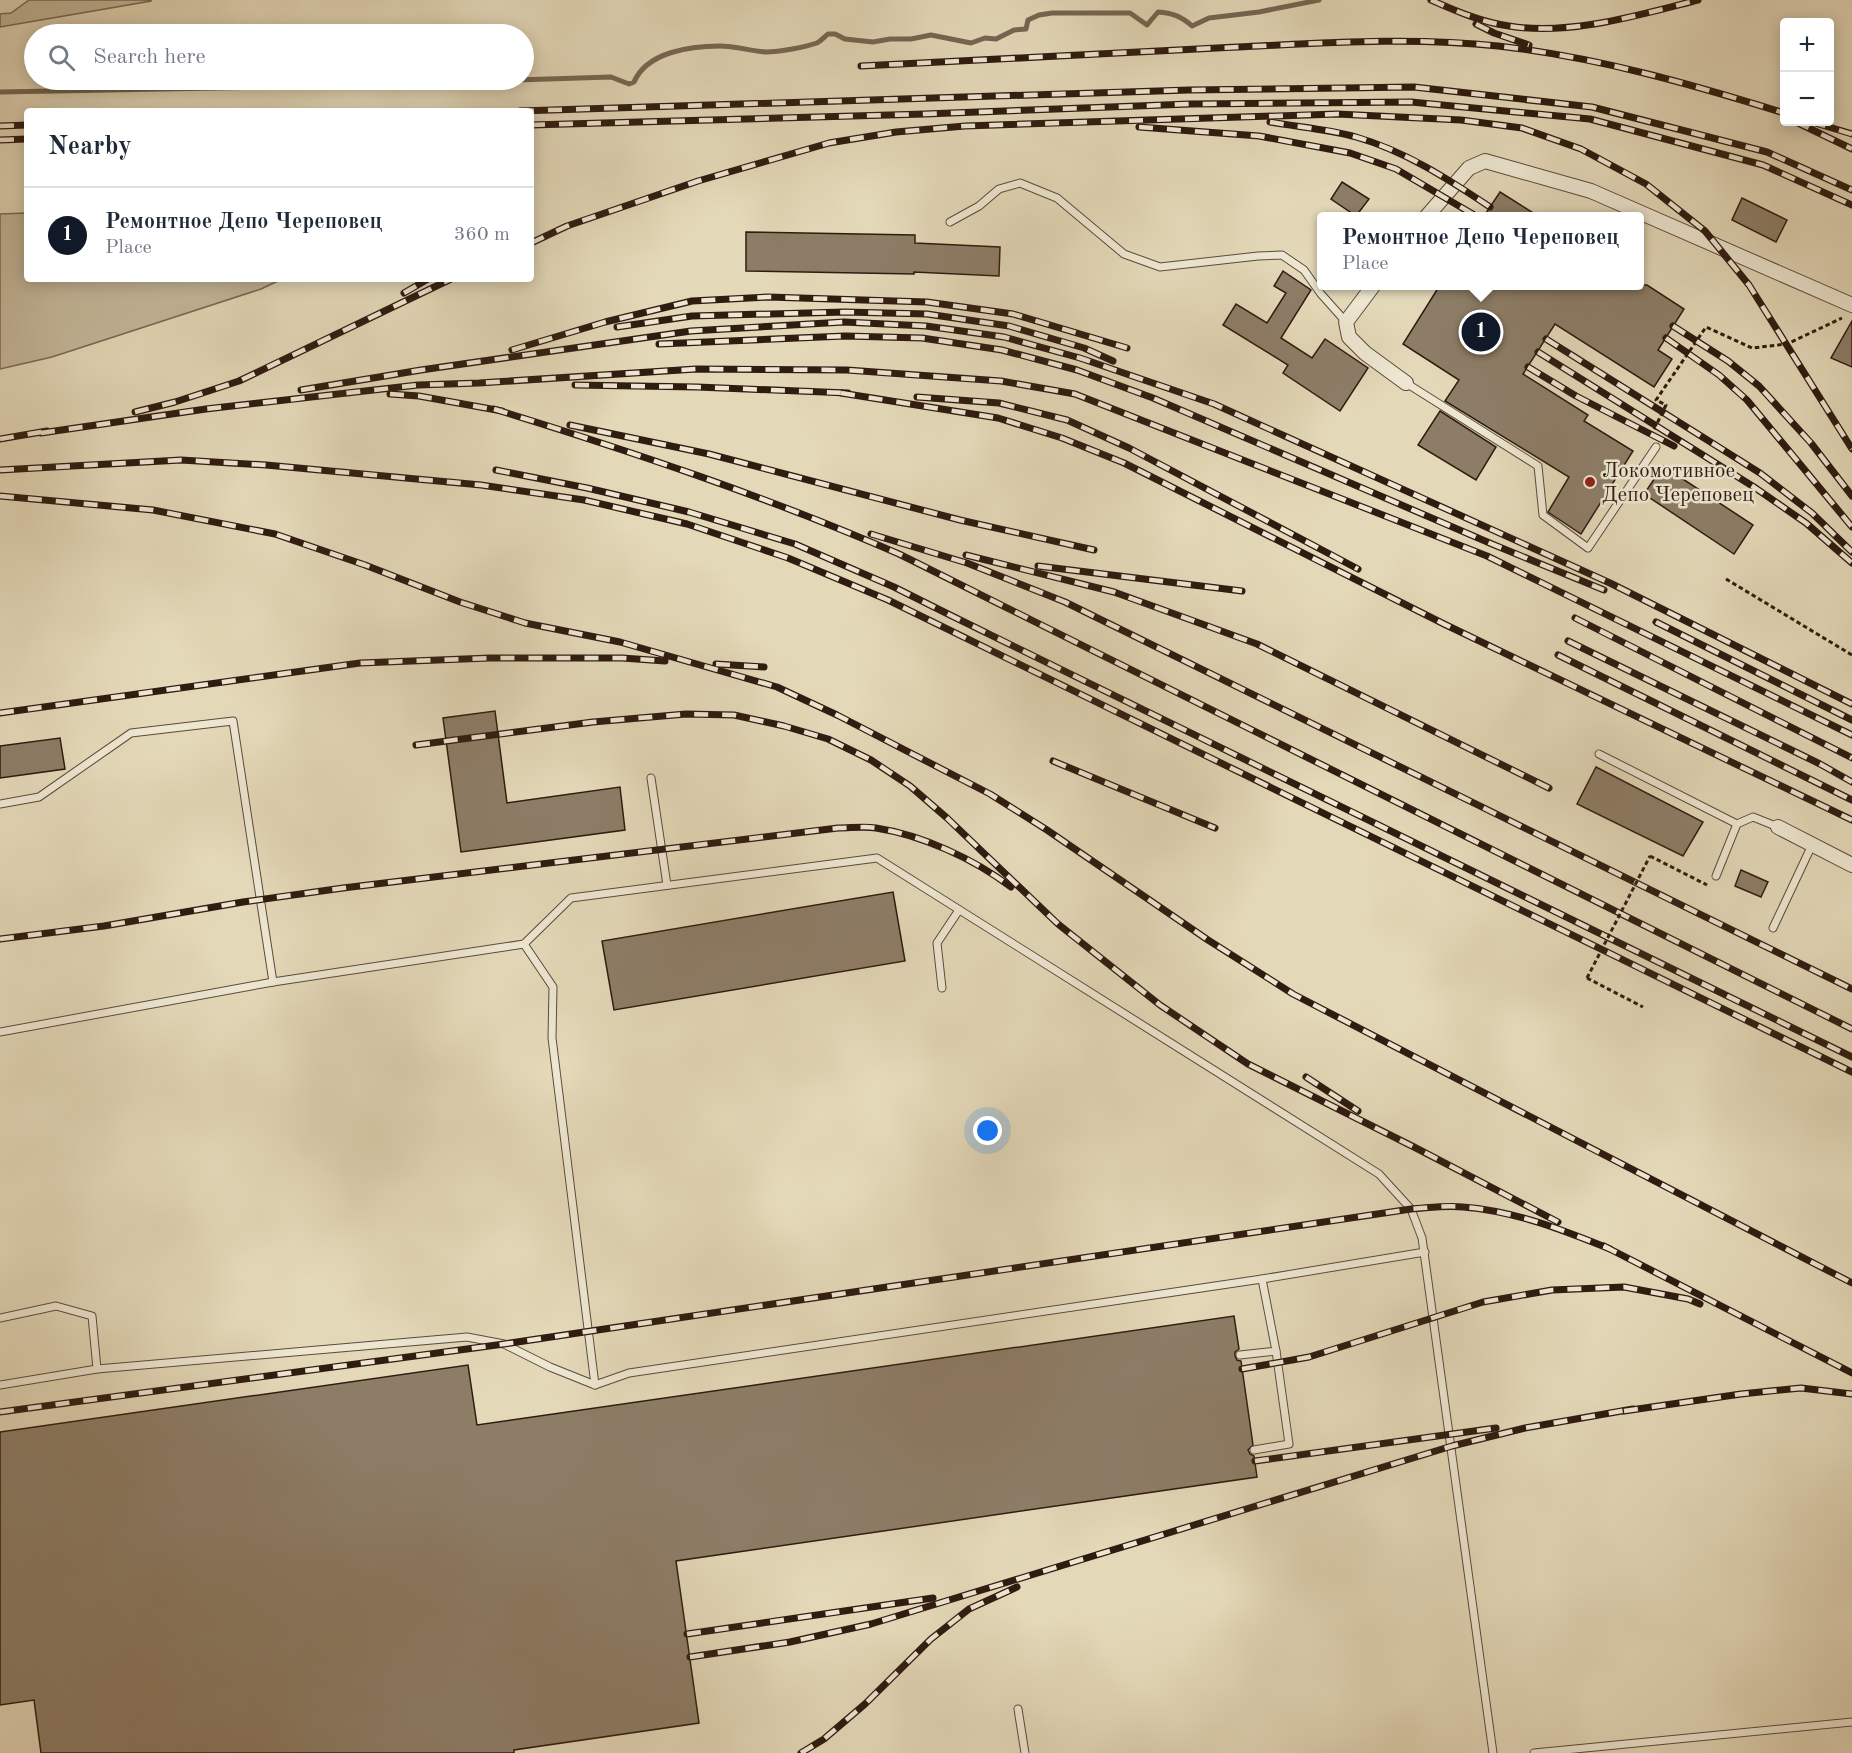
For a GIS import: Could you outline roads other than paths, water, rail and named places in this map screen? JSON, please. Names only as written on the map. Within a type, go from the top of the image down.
[{"type":"street","points":[[1430,212],[1469,168],[1485,161],[1591,191],[1639,212]]},
{"type":"street","points":[[1644,214],[1852,305]]},
{"type":"street","points":[[1369,290],[1346,322],[1349,337],[1365,353],[1406,384]]},
{"type":"street","points":[[1778,827],[1852,865]]},
{"type":"lane","points":[[950,222],[979,206],[999,189],[1020,183],[1056,198],[1124,254],[1160,267],[1282,255],[1304,270],[1317,287]]},
{"type":"lane","points":[[1319,290],[1346,322]]},
{"type":"lane","points":[[1406,384],[1538,466],[1543,515],[1588,548],[1656,447]]},
{"type":"lane","points":[[0,804],[39,797],[131,733],[233,721],[273,982]]},
{"type":"lane","points":[[1599,754],[1737,824]]},
{"type":"lane","points":[[651,778],[667,885]]},
{"type":"lane","points":[[1716,876],[1737,824],[1753,817],[1778,827]]},
{"type":"lane","points":[[1773,928],[1812,845]]},
{"type":"lane","points":[[0,1032],[273,982],[524,944],[571,898],[878,858],[1379,1174],[1411,1209],[1425,1252],[1493,1753]]},
{"type":"lane","points":[[942,988],[937,943],[959,910]]},
{"type":"lane","points":[[524,944],[553,987],[552,1038],[595,1385]]},
{"type":"lane","points":[[0,1385],[97,1369],[467,1337],[504,1344],[550,1367],[595,1385],[629,1373],[1262,1279],[1425,1252]]},
{"type":"lane","points":[[1254,1450],[1289,1444],[1276,1351],[1262,1279]]},
{"type":"lane","points":[[0,1318],[56,1306],[92,1316],[97,1369]]},
{"type":"lane","points":[[1240,1355],[1276,1351]]},
{"type":"lane","points":[[1018,1709],[1025,1753]]},
{"type":"lane","points":[[1534,1753],[1852,1722]]},
{"type":"waterway","points":[[534,79],[611,77],[629,84],[634,82],[640,72],[659,57],[696,47],[726,46],[766,52],[778,51],[817,43],[828,34],[835,34],[845,39],[873,42],[931,35],[971,43],[985,38],[996,39],[1014,30],[1026,29],[1028,20],[1052,13],[1130,13],[1147,25],[1158,12],[1176,16],[1192,26],[1209,18],[1259,12],[1319,0]]},
{"type":"waterway","points":[[0,92],[107,90]]},
{"type":"railway","points":[[1431,0],[1489,22],[1532,28],[1556,28],[1604,22],[1698,0]]},
{"type":"railway","points":[[1476,24],[1529,45]]},
{"type":"railway","points":[[861,66],[1322,43],[1393,41],[1463,43],[1535,51],[1607,64],[1780,112]]},
{"type":"railway","points":[[534,111],[1189,90],[1414,87],[1592,107],[1767,152],[1852,190]]},
{"type":"railway","points":[[534,125],[1190,104],[1411,102],[1590,119],[1763,165],[1852,205]]},
{"type":"railway","points":[[534,242],[567,226],[698,181],[829,143],[896,132],[965,126],[1337,114],[1461,120],[1522,128],[1581,149],[1646,184],[1705,231],[1749,285],[1852,449]]},
{"type":"railway","points":[[1270,122],[1335,132],[1374,143],[1426,167],[1490,207]]},
{"type":"railway","points":[[0,126],[24,125]]},
{"type":"railway","points":[[1804,126],[1852,149]]},
{"type":"railway","points":[[1825,126],[1852,134]]},
{"type":"railway","points":[[1139,127],[1259,136],[1350,153],[1396,169],[1469,212]]},
{"type":"railway","points":[[0,140],[24,139]]},
{"type":"railway","points":[[404,293],[423,282]]},
{"type":"railway","points":[[135,412],[175,402],[239,381],[445,282]]},
{"type":"railway","points":[[512,350],[605,322],[692,301],[768,297],[927,302],[1013,314],[1127,348]]},
{"type":"railway","points":[[617,327],[692,316],[845,312],[927,314],[1009,326],[1084,348],[1113,361]]},
{"type":"railway","points":[[301,390],[421,370],[691,331],[844,322],[926,326],[1004,337],[1080,358],[1214,404],[1610,583],[1852,704]]},
{"type":"railway","points":[[1673,326],[1728,361],[1759,386],[1811,443],[1852,496]]},
{"type":"railway","points":[[659,344],[845,336],[922,338],[1002,350],[1077,370],[1153,398],[1604,590]]},
{"type":"railway","points":[[1666,338],[1719,375],[1747,400],[1852,527]]},
{"type":"railway","points":[[1546,339],[1760,473],[1812,513],[1852,552]]},
{"type":"railway","points":[[1538,352],[1754,487],[1806,523],[1852,563]]},
{"type":"railway","points":[[1528,367],[1576,396],[1674,446]]},
{"type":"railway","points":[[41,433],[206,409],[418,385],[696,369],[847,370],[1001,381],[1075,394],[1487,556],[1852,735]]},
{"type":"railway","points":[[575,385],[848,393]]},
{"type":"railway","points":[[841,393],[998,418],[1062,438],[1124,463],[1444,624],[1852,820]]},
{"type":"railway","points":[[390,394],[419,396],[502,411]]},
{"type":"railway","points":[[917,397],[999,403],[1067,420],[1129,448],[1358,569]]},
{"type":"railway","points":[[494,409],[698,476],[800,513],[899,554],[1852,1029]]},
{"type":"railway","points":[[570,425],[709,454],[960,520],[1094,550]]},
{"type":"railway","points":[[0,439],[47,431]]},
{"type":"railway","points":[[0,470],[181,460],[266,465],[481,485],[584,500],[687,524],[788,558],[888,600],[1852,1072]]},
{"type":"railway","points":[[496,470],[689,512],[795,544],[894,587],[1852,1057]]},
{"type":"railway","points":[[0,496],[153,510],[275,534],[365,565],[460,602],[525,623],[620,642],[777,687],[837,715],[990,794],[1293,994],[1852,1283]]},
{"type":"railway","points":[[871,534],[967,563],[1065,602],[1852,989]]},
{"type":"railway","points":[[966,555],[1114,592],[1257,644],[1549,788]]},
{"type":"railway","points":[[1038,566],[1242,591]]},
{"type":"railway","points":[[1575,618],[1852,758]]},
{"type":"railway","points":[[1656,622],[1852,720]]},
{"type":"railway","points":[[1568,641],[1820,764],[1852,782]]},
{"type":"railway","points":[[1558,655],[1852,800]]},
{"type":"railway","points":[[0,713],[360,663],[490,658],[622,658],[665,661]]},
{"type":"railway","points":[[716,664],[764,667]]},
{"type":"railway","points":[[416,745],[593,722],[686,714],[734,715],[828,739],[871,760],[910,786],[947,818],[1058,924],[1160,1005],[1248,1064],[1558,1222]]},
{"type":"railway","points":[[1053,761],[1215,828]]},
{"type":"railway","points":[[0,939],[104,926],[243,902],[343,888],[838,828],[871,827],[929,842],[981,867],[1011,887]]},
{"type":"railway","points":[[1306,1077],[1358,1111]]},
{"type":"railway","points":[[0,1412],[504,1344],[1411,1209],[1444,1206],[1482,1209],[1557,1228],[1610,1249]]},
{"type":"railway","points":[[1604,1246],[1852,1373]]},
{"type":"railway","points":[[1242,1369],[1309,1357],[1483,1302],[1552,1290],[1624,1287],[1688,1299],[1700,1304]]},
{"type":"railway","points":[[1624,1411],[1801,1388],[1852,1394]]},
{"type":"railway","points":[[690,1657],[790,1642],[871,1624],[1452,1446],[1525,1428],[1633,1409]]},
{"type":"railway","points":[[1255,1461],[1496,1428]]},
{"type":"railway","points":[[801,1753],[824,1739],[865,1704],[931,1639],[969,1609],[1017,1587]]},
{"type":"railway","points":[[687,1634],[933,1598]]},
{"type":"place","name":"Ремонтное Депо Череповец","points":[[1481,332]]},
{"type":"place","name":"Локомотивное Депо Череповец","points":[[1590,482]]}]
